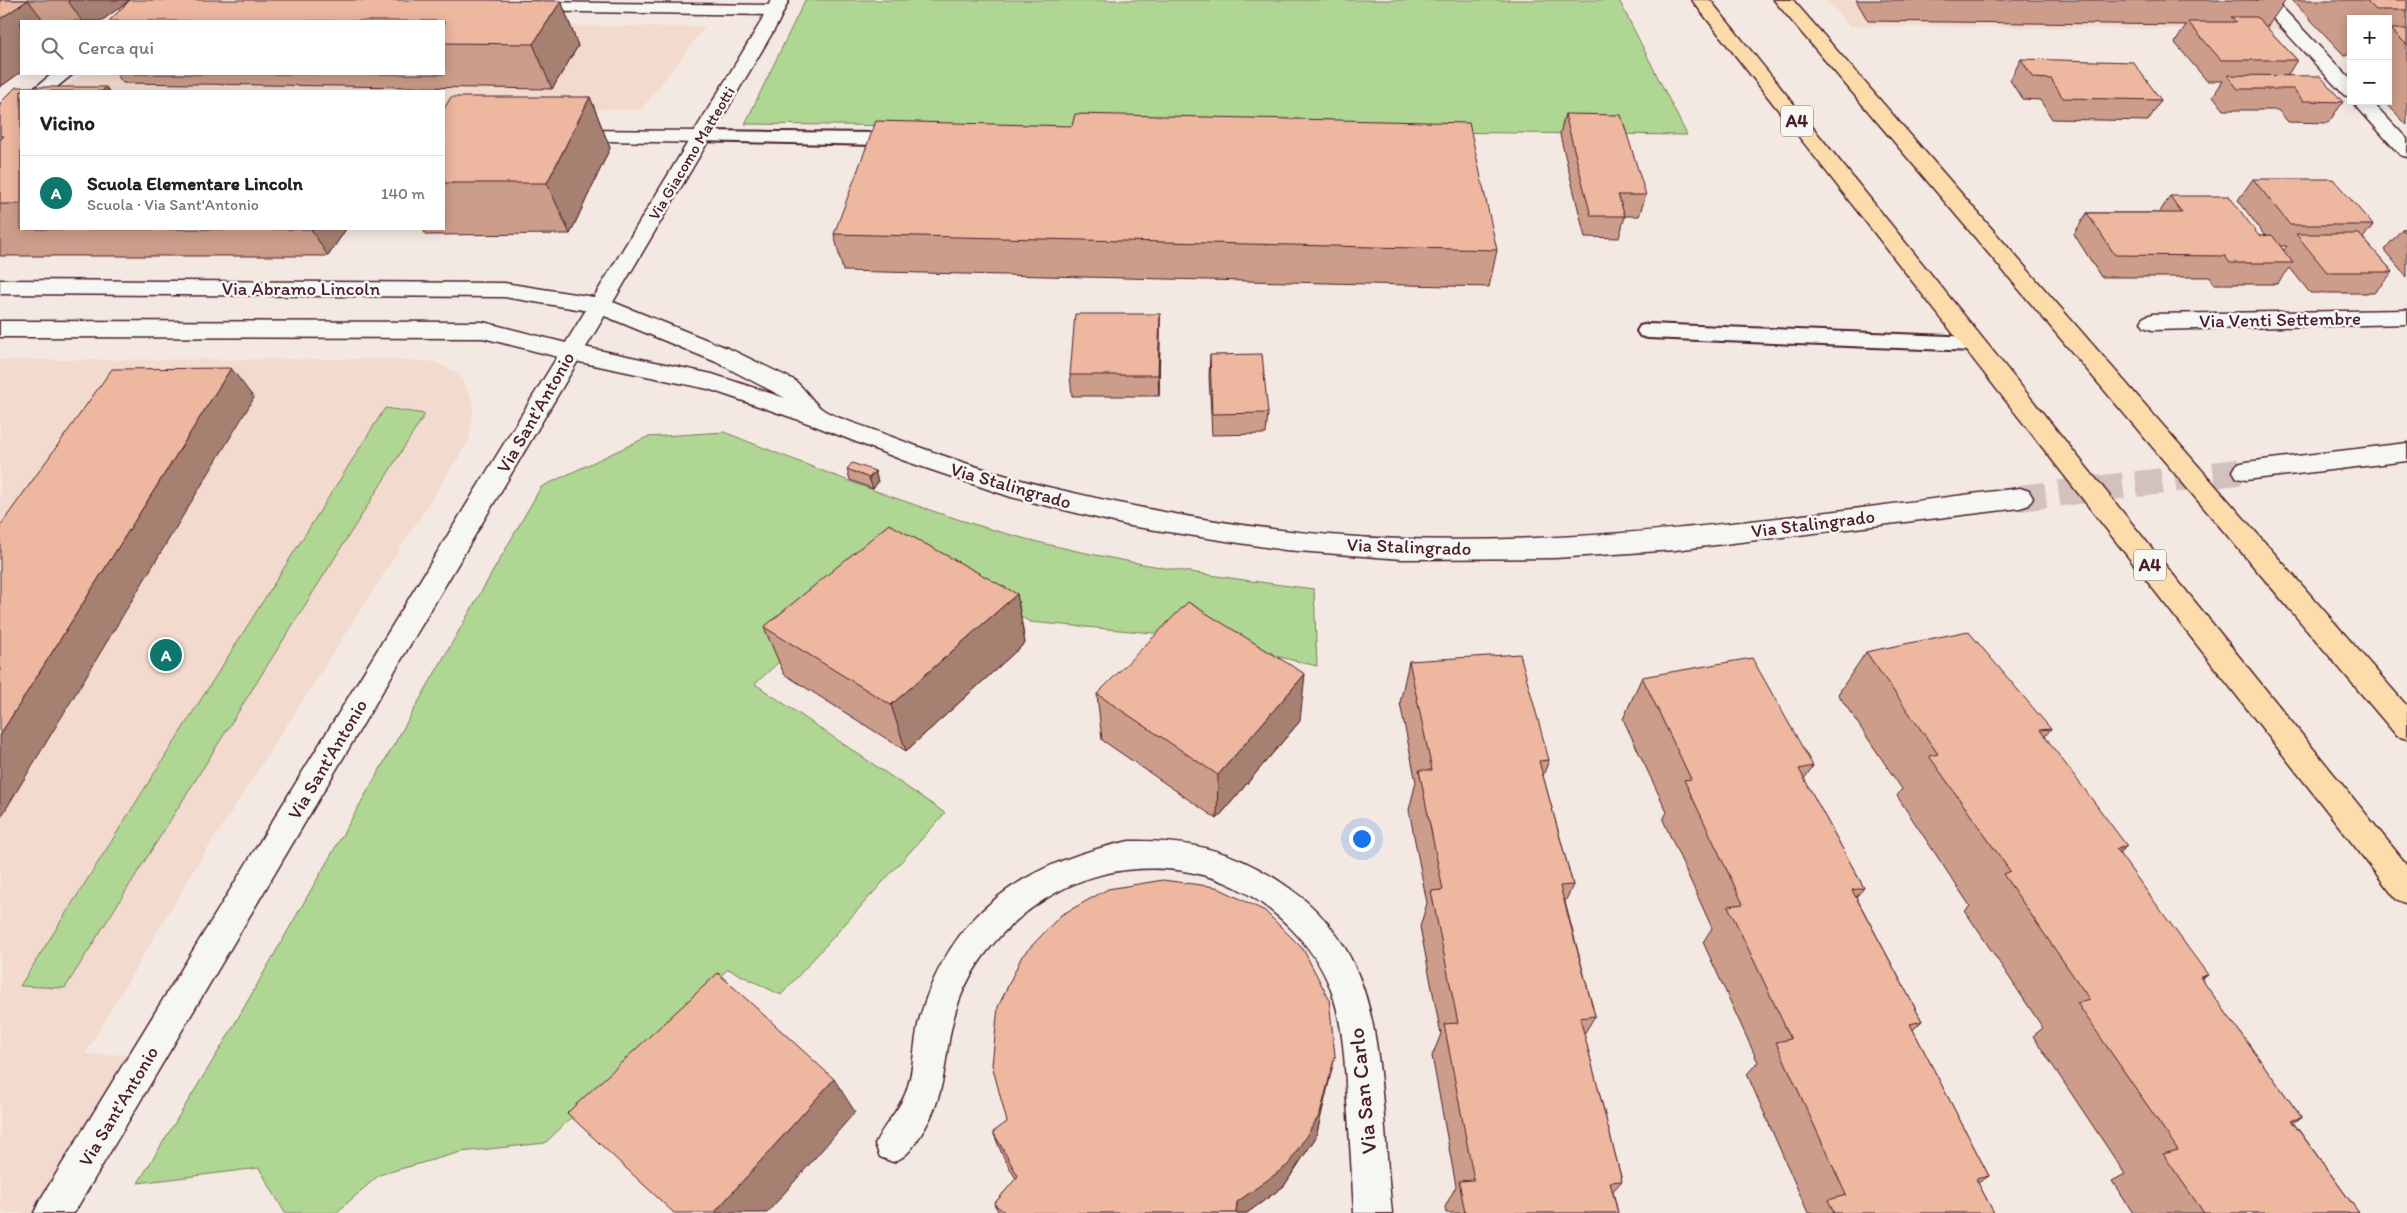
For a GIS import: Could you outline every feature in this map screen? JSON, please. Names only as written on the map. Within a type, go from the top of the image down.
[{"type":"highway","name":"A4","points":[[1701,0],[2407,889]]},
{"type":"highway","points":[[1783,0],[2407,727]]},
{"type":"street","points":[[587,8],[612,0]]},
{"type":"street","points":[[2265,0],[2347,87]]},
{"type":"street","points":[[508,7],[587,8],[700,4],[778,5]]},
{"type":"street","name":"Via Giacomo Matteotti","points":[[600,305],[778,5]]},
{"type":"street","points":[[41,90],[63,75]]},
{"type":"street","points":[[2364,105],[2407,151]]},
{"type":"street","points":[[551,135],[701,137]]},
{"type":"street","name":"Via Abramo Lincoln","points":[[0,287],[504,290],[600,305]]},
{"type":"street","name":"Via Sant'Antonio","points":[[53,1213],[600,305]]},
{"type":"street","name":"Via Stalingrado","points":[[600,305],[724,356],[786,386],[794,392],[814,416]]},
{"type":"street","name":"Via Venti Settembre","points":[[2152,322],[2407,316]]},
{"type":"street","points":[[0,330],[483,330],[570,352]]},
{"type":"street","name":"Via Stalingrado","points":[[570,352],[712,382],[814,416],[974,476],[1072,504],[1130,516],[1285,540],[1392,548],[1555,548],[1676,540],[2020,498]]},
{"type":"street","points":[[2246,471],[2407,452]]},
{"type":"street","name":"Via San Carlo","points":[[893,1144],[912,1120],[925,1091],[937,1017],[959,965],[982,932],[1008,906],[1063,872],[1108,858],[1146,854],[1189,856],[1224,866],[1265,886],[1301,914],[1326,944],[1344,978],[1361,1044],[1373,1213]]},
{"type":"lane","points":[[701,137],[876,139]]},
{"type":"lane","points":[[1648,331],[1974,344]]},
{"type":"shaded area","points":[[1826,0],[2255,0],[2284,30],[1849,26]]},
{"type":"shaded area","points":[[445,24],[705,27],[641,110],[445,107],[445,90],[61,90],[82,75],[445,75]]},
{"type":"shaded area","points":[[393,359],[436,362],[460,375],[474,404],[469,441],[194,870],[85,1054],[132,1055],[34,1213],[0,1213],[0,360]]},
{"type":"green space","points":[[805,0],[1619,0],[1687,135],[745,124]]},
{"type":"green space","points":[[385,408],[425,414],[65,988],[20,986]]},
{"type":"green space","points":[[724,432],[923,508],[1046,544],[1146,565],[1314,589],[1317,666],[1197,637],[1030,622],[919,558],[890,560],[755,684],[945,813],[781,995],[728,969],[545,1143],[461,1152],[379,1175],[336,1213],[285,1213],[259,1168],[138,1183],[226,1039],[541,487],[647,437]]},
{"type":"building","points":[[0,0],[28,0],[0,19]]},
{"type":"building","points":[[130,0],[561,1],[533,44],[445,43],[445,20],[110,20]]},
{"type":"building","points":[[2366,0],[2407,0],[2407,10],[2376,10]]},
{"type":"building","points":[[2231,17],[2257,17],[2297,60],[2221,60],[2188,22],[2236,22]]},
{"type":"building","points":[[2392,29],[2407,29],[2407,45],[2392,30]]},
{"type":"building","points":[[2021,59],[2133,62],[2161,100],[2063,98],[2051,79],[2033,78]]},
{"type":"building","points":[[2227,75],[2320,76],[2343,102],[2303,101],[2293,89],[2238,89]]},
{"type":"building","points":[[16,87],[106,87],[103,90],[20,90],[20,204],[0,204],[0,140],[4,136],[0,136],[0,103]]},
{"type":"building","points":[[451,97],[590,97],[547,183],[445,183],[445,107]]},
{"type":"building","points":[[1075,114],[1469,123],[1497,250],[834,234],[876,121],[1072,126]]},
{"type":"building","points":[[1565,114],[1621,115],[1646,195],[1618,195],[1625,216],[1591,216]]},
{"type":"building","points":[[2253,179],[2333,179],[2373,225],[2290,225]]},
{"type":"building","points":[[2170,196],[2229,196],[2259,236],[2272,235],[2293,263],[2230,263],[2225,256],[2115,255],[2087,213],[2182,213]]},
{"type":"building","points":[[2296,234],[2359,234],[2393,272],[2327,272]]},
{"type":"building","points":[[1075,314],[1160,314],[1158,375],[1070,375]]},
{"type":"building","points":[[1262,354],[1268,413],[1212,414],[1210,355]]},
{"type":"building","points":[[231,368],[0,735],[0,526],[112,369]]},
{"type":"building","points":[[852,463],[875,471],[869,478],[847,469]]},
{"type":"building","points":[[889,524],[1017,594],[891,705],[764,627]]},
{"type":"building","points":[[1188,602],[1305,674],[1218,775],[1097,694]]},
{"type":"building","points":[[1968,631],[2051,729],[2040,730],[2127,846],[2116,849],[2208,975],[2200,977],[2302,1118],[2291,1120],[2359,1213],[2204,1213],[2163,1154],[2178,1150],[2077,1003],[2090,1000],[2003,874],[2010,871],[1929,756],[1938,754],[1866,652]]},
{"type":"building","points":[[1520,654],[1549,760],[1539,761],[1573,885],[1560,886],[1595,1016],[1580,1018],[1622,1181],[1610,1182],[1618,1213],[1465,1213],[1459,1181],[1474,1180],[1444,1024],[1458,1023],[1431,891],[1443,890],[1419,770],[1432,770],[1409,661]]},
{"type":"building","points":[[1752,658],[1813,766],[1799,769],[1864,888],[1852,890],[1922,1021],[1910,1024],[1989,1176],[1976,1179],[1994,1213],[1834,1213],[1828,1200],[1846,1195],[1776,1042],[1791,1039],[1728,906],[1743,904],[1684,780],[1691,779],[1642,677]]},
{"type":"building","points":[[1163,880],[1216,887],[1265,911],[1303,949],[1329,999],[1335,1056],[1320,1114],[1288,1165],[1237,1202],[1236,1213],[1006,1213],[994,1204],[1018,1176],[993,1132],[1007,1122],[992,1065],[998,1007],[1022,956],[1061,915],[1108,889]]},
{"type":"building","points":[[718,973],[834,1079],[714,1213],[674,1213],[567,1113]]},
{"type":"tunnel","points":[[2020,498],[2246,471]]},
{"type":"place","name":"Scuola Elementare Lincoln","points":[[166,655]]}]
